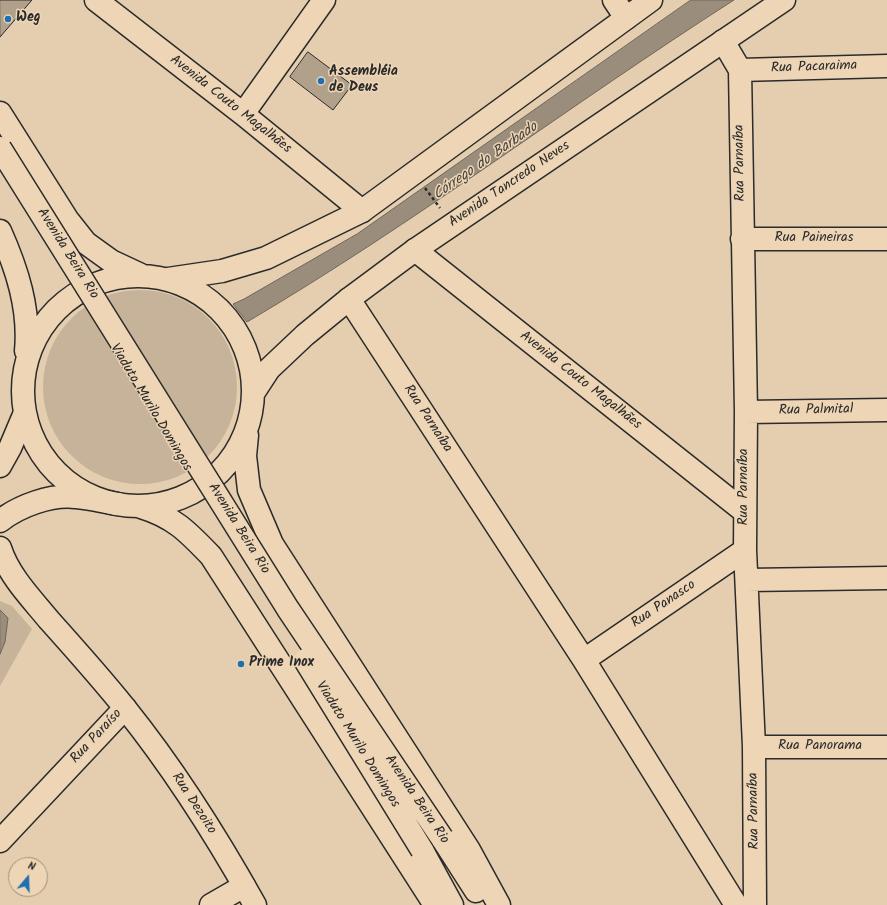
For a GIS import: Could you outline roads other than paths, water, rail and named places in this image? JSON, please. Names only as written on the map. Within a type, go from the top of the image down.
[{"type":"main road","name":"Avenida Couto Magalhães","points":[[96,0],[243,114],[362,211]]},
{"type":"main road","points":[[243,114],[324,0]]},
{"type":"main road","points":[[25,365],[40,329],[66,300],[102,281],[141,276],[167,279],[222,272],[266,258],[362,211],[620,9],[651,0]]},
{"type":"main road","name":"Avenida Tancredo Neves","points":[[254,392],[269,369],[285,353],[349,299],[415,250],[784,0]]},
{"type":"main road","points":[[723,40],[740,70]]},
{"type":"main road","name":"Rua Pacaraima","points":[[740,70],[887,66]]},
{"type":"main road","name":"Rua Parnaíba","points":[[740,70],[746,412],[745,550],[754,747],[755,905]]},
{"type":"main road","name":"Avenida Beira Rio","points":[[0,113],[67,219],[86,243],[111,262],[141,276]]},
{"type":"main road","name":"Avenida Beira Rio","points":[[0,148],[288,609],[442,838],[485,905]]},
{"type":"main road","name":"Viaduto Murilo Domingos","points":[[0,172],[121,361],[422,850]]},
{"type":"main road","points":[[0,231],[18,275],[25,308],[28,337],[25,365],[24,414],[10,448],[0,466]]},
{"type":"main road","name":"Rua Paineiras","points":[[742,239],[887,239]]},
{"type":"main road","name":"Avenida Couto Magalhães","points":[[415,250],[745,512]]},
{"type":"main road","points":[[0,521],[24,507],[55,498],[74,497],[128,505],[162,504],[184,497],[204,485],[227,464],[236,452],[247,431],[252,411],[254,392],[248,354],[230,321],[202,295],[167,279]]},
{"type":"main road","name":"Rua Parnaíba","points":[[349,299],[584,660],[736,905]]},
{"type":"main road","name":"Rua Palmital","points":[[746,412],[887,410]]},
{"type":"main road","points":[[24,414],[37,447],[58,474],[86,494],[158,512],[176,522],[211,556],[435,905]]},
{"type":"main road","name":"Avenida Beira Rio","points":[[247,431],[245,456],[249,490],[272,544],[469,850],[499,905]]},
{"type":"main road","name":"Rua Paraíso","points":[[0,548],[12,574],[28,595],[125,708],[0,841]]},
{"type":"main road","name":"Rua Panasco","points":[[584,660],[745,550]]},
{"type":"main road","points":[[747,580],[887,578]]},
{"type":"main road","name":"Rua Paraíso","points":[[0,580],[13,585],[28,595]]},
{"type":"main road","name":"Rua Dezoito","points":[[125,708],[196,807],[255,905]]},
{"type":"main road","name":"Rua Panorama","points":[[754,747],[887,747]]},
{"type":"main road","name":"Avenida Beira Rio","points":[[422,850],[452,905]]},
{"type":"main road","points":[[211,905],[244,886]]},
{"type":"water","name":"Córrego do Barbado","points":[[691,0],[734,0],[371,245],[247,322],[233,304],[357,234]]},
{"type":"water","points":[[0,610],[8,618],[5,642],[0,654]]},
{"type":"place","name":"Weg","points":[[8,19]]},
{"type":"place","name":"Assembléia de Deus","points":[[321,81]]},
{"type":"place","name":"Prime Inox","points":[[241,664]]}]
